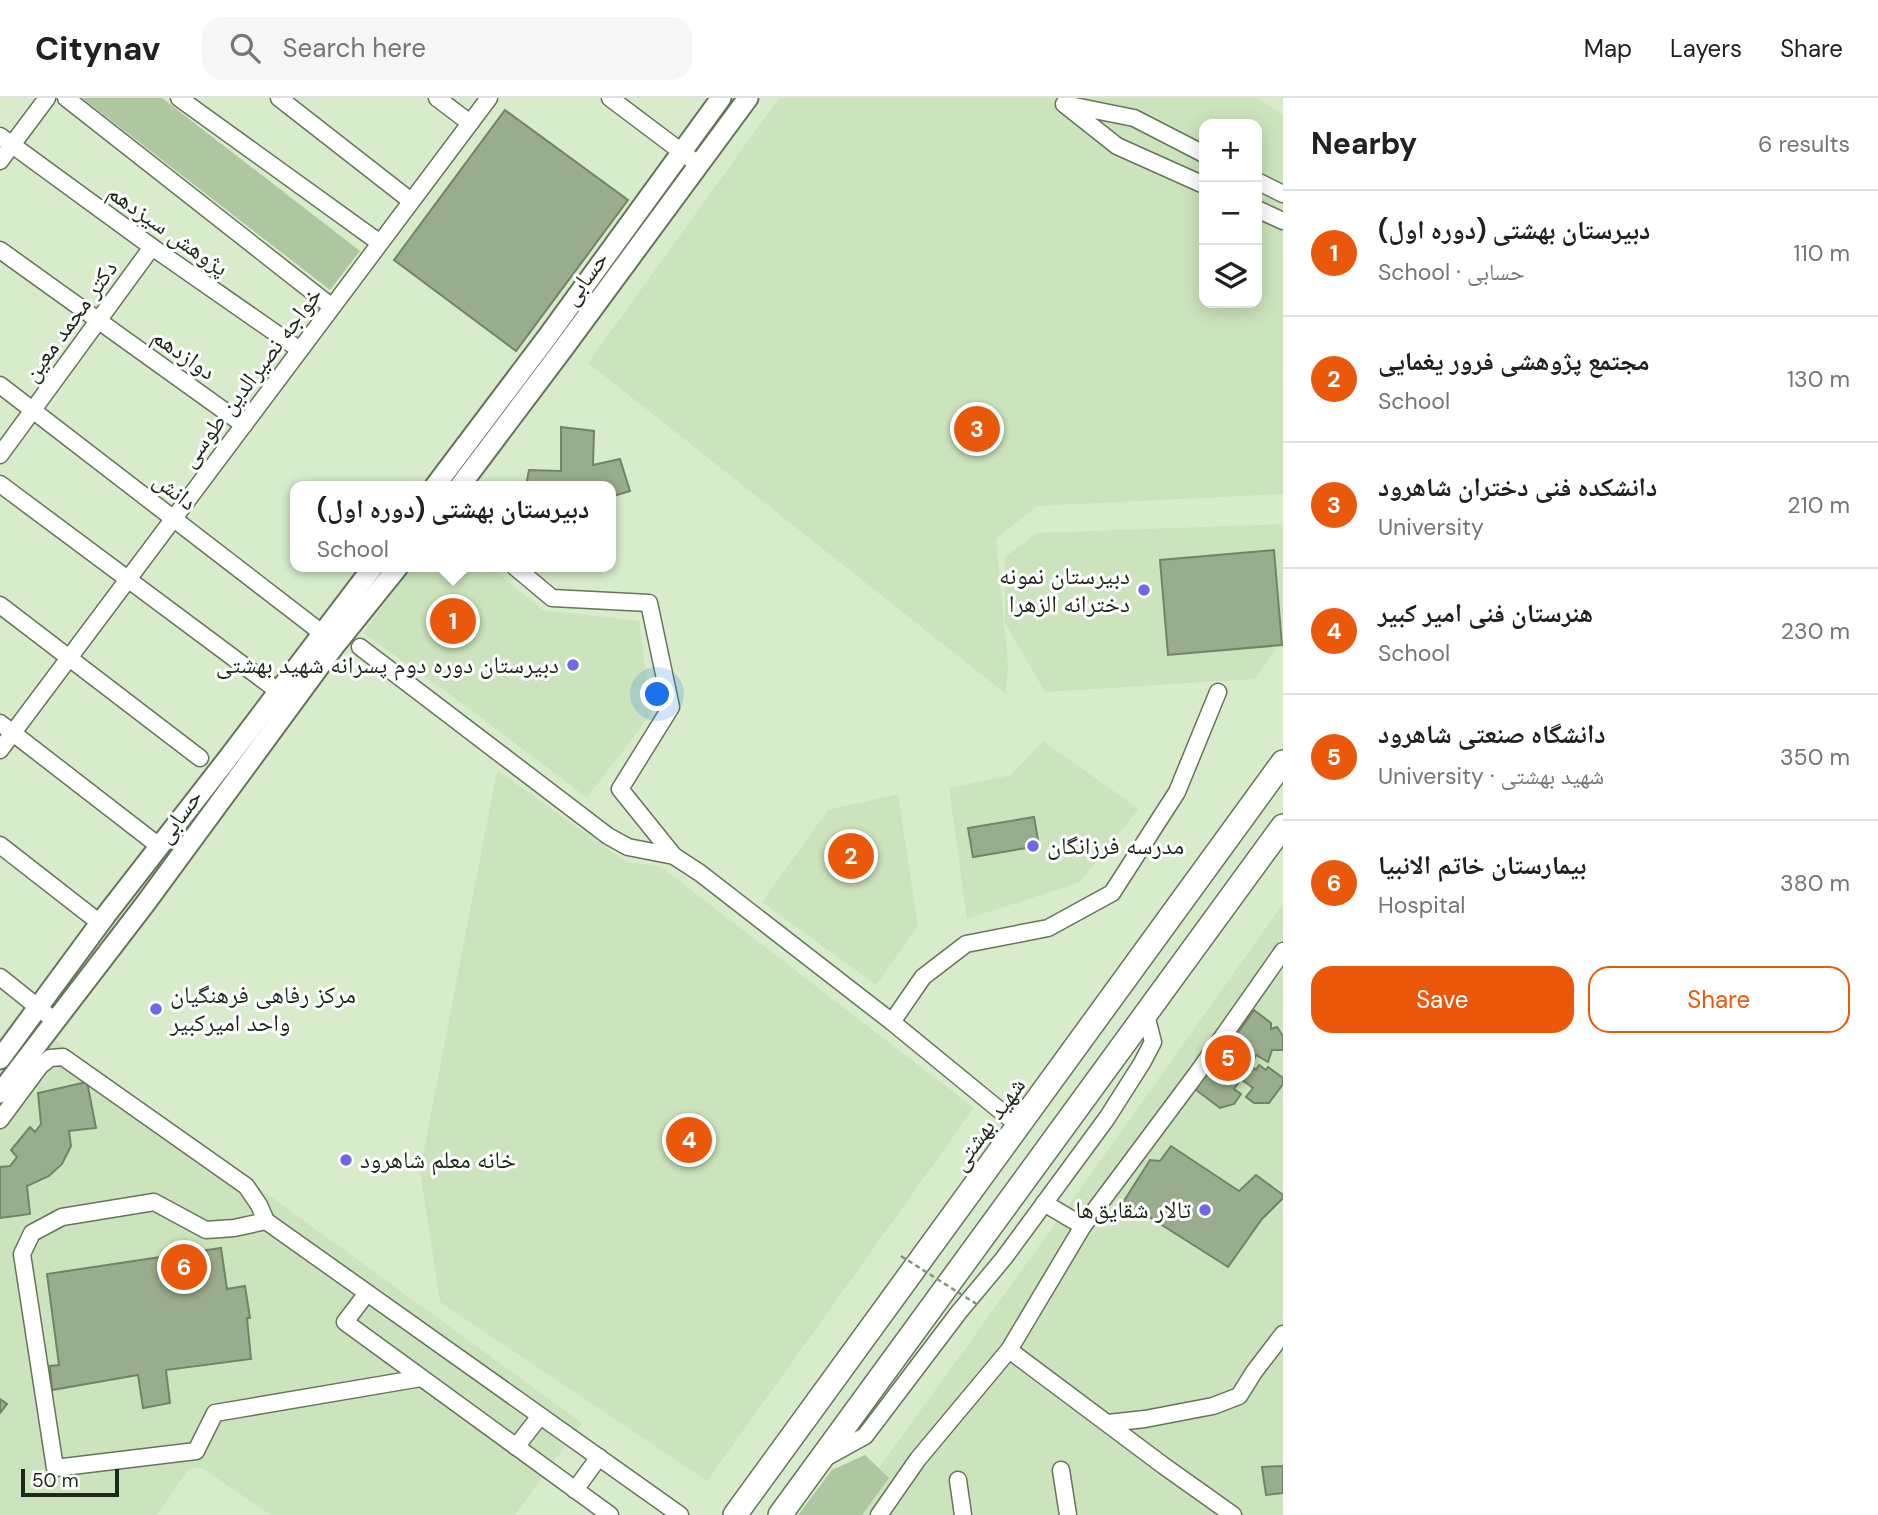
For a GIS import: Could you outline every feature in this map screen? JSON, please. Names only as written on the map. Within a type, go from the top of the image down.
[{"type":"highway","name":"شهید بهشتی","points":[[735,1515],[1283,762]]},
{"type":"highway","points":[[1205,869],[1203,884],[1210,893],[1218,894],[1226,889],[1279,831]]},
{"type":"highway","points":[[780,1515],[1279,831]]},
{"type":"main road","name":"حسابی","points":[[439,481],[722,98]]},
{"type":"main road","name":"حسابی","points":[[464,481],[748,98]]},
{"type":"main road","name":"حسابی","points":[[0,1093],[153,893],[328,638],[370,572]]},
{"type":"main road","name":"حسابی","points":[[0,1059],[100,923],[278,691],[393,572]]},
{"type":"street","points":[[0,161],[6,141],[47,98]]},
{"type":"street","points":[[66,98],[332,307]]},
{"type":"street","points":[[180,98],[380,243]]},
{"type":"street","points":[[279,98],[411,201]]},
{"type":"street","points":[[437,98],[470,123]]},
{"type":"street","name":"خواجه نصیرالدین طوسی","points":[[0,750],[6,728],[69,657],[489,98]]},
{"type":"street","points":[[610,98],[699,165]]},
{"type":"street","points":[[1199,151],[1134,118],[1064,104],[1117,146],[1199,184]]},
{"type":"street","name":"پژوهش سیزدهم","points":[[6,141],[300,350]]},
{"type":"street","points":[[1259,182],[1283,194]]},
{"type":"street","points":[[1262,211],[1283,221]]},
{"type":"street","name":"دکتر محمد معین","points":[[0,455],[152,247]]},
{"type":"street","name":"دوازدهم","points":[[0,250],[244,425]]},
{"type":"street","name":"دانش","points":[[0,385],[328,638]]},
{"type":"street","points":[[0,484],[278,691]]},
{"type":"street","points":[[521,572],[552,598],[649,603],[671,707],[620,789],[674,856],[700,873],[892,1022],[1019,1126]]},
{"type":"street","points":[[0,605],[200,758]]},
{"type":"street","points":[[360,647],[608,836],[628,848],[674,856]]},
{"type":"street","points":[[892,1022],[923,977],[966,944],[1048,928],[1112,893],[1177,792],[1218,692]]},
{"type":"street","points":[[6,728],[159,846]]},
{"type":"street","points":[[0,845],[100,923]]},
{"type":"street","points":[[879,1515],[918,1459],[1009,1350],[1083,1226],[1198,1072],[1283,951]]},
{"type":"street","points":[[0,977],[55,1021]]},
{"type":"street","points":[[820,1461],[865,1436],[1107,1118],[1153,1042],[1146,1014]]},
{"type":"street","points":[[0,1120],[40,1066],[50,1058],[63,1057],[246,1186],[266,1221],[680,1515]]},
{"type":"street","points":[[266,1221],[234,1228],[205,1230],[153,1202],[62,1217],[32,1233],[22,1254],[55,1468],[196,1451],[215,1413],[421,1378]]},
{"type":"street","points":[[1044,1203],[1083,1226]]},
{"type":"street","points":[[367,1293],[345,1322],[610,1515]]},
{"type":"street","points":[[1108,1423],[1213,1406],[1239,1396],[1283,1334]]},
{"type":"street","points":[[1009,1350],[1233,1515]]},
{"type":"street","points":[[516,1447],[540,1416]]},
{"type":"street","points":[[575,1490],[599,1457]]},
{"type":"street","points":[[1061,1470],[1068,1515]]},
{"type":"street","points":[[958,1480],[963,1515]]},
{"type":"path","points":[[901,1256],[978,1305]]},
{"type":"shaded area","points":[[82,98],[162,98],[360,251],[330,290]]},
{"type":"shaded area","points":[[779,98],[1258,98],[1283,115],[1283,494],[1037,506],[996,539],[1008,664],[1006,694],[588,363]]},
{"type":"shaded area","name":"دبیرستان نمونه دخترانه الزهرا","points":[[1283,524],[1283,639],[1255,679],[1045,692],[1005,623],[1005,557],[1037,533]]},
{"type":"shaded area","points":[[407,572],[496,572],[543,610],[639,621],[651,714],[587,798],[470,709],[363,633]]},
{"type":"shaded area","name":"مدرسه فرزانگان","points":[[1043,741],[1139,809],[1080,882],[967,919],[949,788],[1011,775]]},
{"type":"shaded area","points":[[497,770],[626,862],[660,866],[974,1108],[707,1481],[440,1302],[420,1171]]},
{"type":"shaded area","points":[[898,794],[918,926],[876,985],[762,902],[828,810]]},
{"type":"shaded area","points":[[1283,904],[1283,1515],[845,1515],[1063,1213]]},
{"type":"shaded area","points":[[53,1038],[582,1423],[515,1515],[271,1515],[202,1468],[189,1469],[157,1515],[0,1515],[0,1110]]},
{"type":"shaded area","points":[[865,1455],[889,1478],[862,1515],[798,1515],[832,1470]]},
{"type":"building","points":[[505,110],[628,200],[516,351],[394,260]]},
{"type":"building","points":[[561,427],[594,431],[593,465],[620,459],[630,491],[616,495],[616,481],[527,481],[529,470],[561,471]]},
{"type":"building","points":[[1274,550],[1282,645],[1168,655],[1160,560]]},
{"type":"building","points":[[1034,817],[1039,846],[973,857],[968,828]]},
{"type":"building","points":[[1254,1010],[1271,1023],[1271,1029],[1277,1027],[1283,1036],[1283,1050],[1272,1050],[1268,1062],[1256,1055],[1234,1089],[1241,1094],[1234,1104],[1220,1108],[1196,1090],[1200,1078],[1219,1058],[1216,1051],[1227,1048]]},
{"type":"building","points":[[1259,1065],[1266,1070],[1268,1067],[1283,1078],[1283,1084],[1269,1103],[1254,1103],[1246,1097],[1253,1088],[1241,1079],[1251,1066],[1256,1070]]},
{"type":"building","points":[[87,1082],[96,1128],[69,1131],[71,1146],[62,1164],[49,1176],[27,1186],[30,1214],[0,1218],[0,1167],[10,1166],[17,1157],[11,1150],[30,1127],[35,1132],[41,1124],[38,1093]]},
{"type":"building","name":"تالار شقایق‌‌ها","points":[[1171,1146],[1239,1191],[1256,1175],[1283,1195],[1262,1219],[1228,1267],[1124,1201],[1150,1160],[1160,1161]]},
{"type":"building","points":[[221,1248],[227,1289],[245,1286],[250,1318],[247,1318],[251,1359],[166,1370],[170,1403],[143,1408],[138,1375],[52,1390],[50,1366],[59,1365],[47,1274]]},
{"type":"building","points":[[0,1399],[7,1404],[0,1413]]},
{"type":"building","points":[[1283,1466],[1283,1493],[1266,1495],[1262,1467]]},
{"type":"place","name":"دانشکده فنی دختران شاهرود","points":[[977,429]]},
{"type":"place","name":"دبیرستان نمونه دخترانه الزهرا","points":[[1144,590]]},
{"type":"place","name":"دبیرستان بهشتی (دوره اول)","points":[[453,621]]},
{"type":"place","name":"دبیرستان دوره دوم پسرانه شهید بهشتی","points":[[573,665]]},
{"type":"place","name":"مدرسه فرزانگان","points":[[1033,846]]},
{"type":"place","name":"مجتمع پژوهشی فرور یغمایی","points":[[851,856]]},
{"type":"place","name":"مرکز رفاهی فرهنگیان واحد امیرکبیر","points":[[156,1009]]},
{"type":"place","name":"دانشگاه صنعتی شاهرود","points":[[1228,1058]]},
{"type":"place","name":"هنرستان فنی امیر کبیر","points":[[689,1140]]},
{"type":"place","name":"خانه معلم شاهرود","points":[[346,1160]]},
{"type":"place","name":"تالار شقایق‌‌ها","points":[[1205,1210]]},
{"type":"place","name":"بیمارستان خاتم الانبیا","points":[[184,1267]]}]
